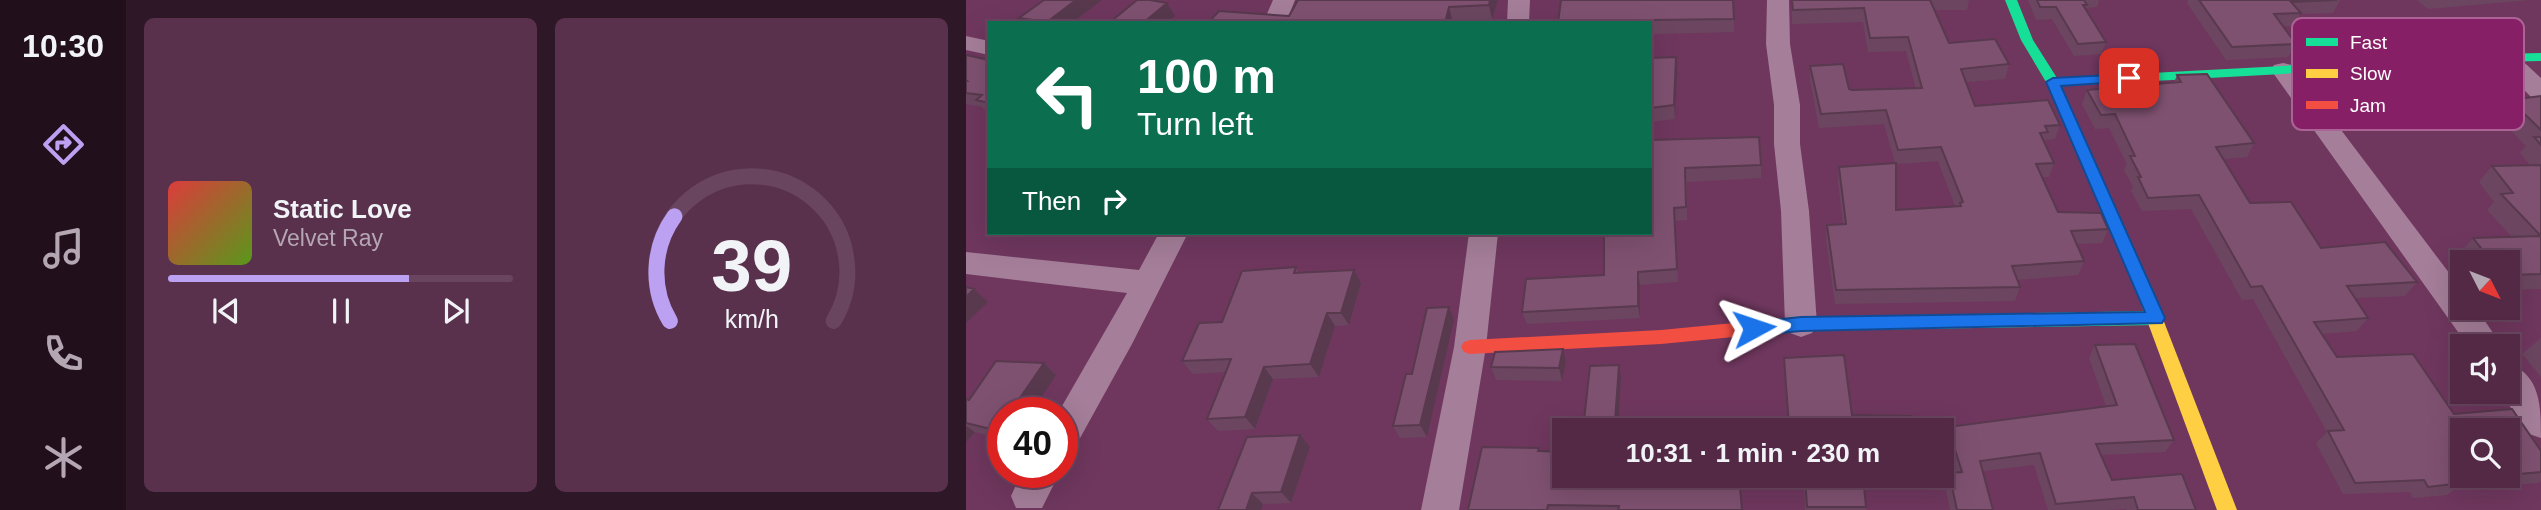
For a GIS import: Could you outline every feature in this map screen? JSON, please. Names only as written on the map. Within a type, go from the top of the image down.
[{"type":"street","points":[[1276,21],[1284,0]]},
{"type":"street","points":[[1518,21],[1519,0]]},
{"type":"street","points":[[1778,0],[1779,44],[1787,105],[1787,144],[1795,211],[1801,324]]},
{"type":"street","points":[[2011,0],[2027,40],[2053,82],[2156,318],[2227,510]]},
{"type":"street","points":[[966,43],[987,48]]},
{"type":"street","points":[[2053,82],[2292,69]]},
{"type":"street","points":[[2283,70],[2292,82]]},
{"type":"street","points":[[2524,75],[2541,92]]},
{"type":"street","points":[[2327,130],[2477,334]]},
{"type":"street","points":[[1078,409],[1148,284],[1172,235]]},
{"type":"street","points":[[1440,510],[1470,347],[1483,235]]},
{"type":"street","points":[[966,262],[1148,284]]},
{"type":"street","points":[[1470,347],[1661,337],[1801,324],[2156,318]]},
{"type":"street","points":[[2520,394],[2541,423]]},
{"type":"building","points":[[1044,0],[1076,0],[1048,21],[1019,18]]},
{"type":"building","points":[[1137,0],[1167,3],[1145,21],[1111,21]]},
{"type":"building","points":[[1298,0],[1490,0],[1489,5],[1449,7],[1446,21],[1210,21],[1219,11],[1289,16]]},
{"type":"building","points":[[1561,0],[1733,0],[1734,19],[1558,21]]},
{"type":"building","points":[[1792,0],[1930,0],[1949,43],[1995,39],[2009,64],[1961,69],[1975,106],[2048,100],[2060,125],[2045,126],[2048,132],[2040,133],[2054,163],[2036,164],[2058,212],[2101,213],[2108,229],[2071,231],[2084,261],[2012,266],[2020,287],[1836,290],[1827,225],[1846,224],[1839,167],[1896,163],[1896,210],[1961,206],[1960,203],[1963,202],[1941,147],[1898,150],[1886,110],[1821,114],[1810,66],[1843,64],[1849,89],[1852,90],[1922,88],[1908,37],[1870,38],[1864,8],[1793,10]]},
{"type":"building","points":[[2037,0],[2084,0],[2087,5],[2083,5],[2106,42],[2078,44],[2056,7],[2040,7]]},
{"type":"building","points":[[2199,0],[2337,0],[2291,2],[2301,13],[2274,14],[2292,39],[2292,44],[2232,47]]},
{"type":"building","points":[[966,55],[987,60],[987,103],[976,100],[982,95],[966,93]]},
{"type":"building","points":[[1676,57],[1674,105],[1652,108],[1652,58]]},
{"type":"building","points":[[2207,74],[2254,143],[2216,147],[2250,203],[2291,202],[2321,248],[2385,242],[2417,282],[2347,286],[2368,318],[2314,322],[2337,357],[2413,354],[2454,414],[2512,409],[2518,418],[2450,418],[2450,484],[2428,487],[2424,480],[2355,483],[2328,431],[2344,430],[2262,286],[2251,287],[2199,195],[2148,198],[2130,156],[2135,156],[2115,114],[2101,115],[2087,90],[2181,82],[2177,75]]},
{"type":"building","points":[[2541,96],[2541,130],[2524,114],[2524,98]]},
{"type":"building","points":[[1759,137],[1761,165],[1685,168],[1686,207],[1674,208],[1677,269],[1638,272],[1638,306],[1522,312],[1526,279],[1604,275],[1604,235],[1652,235],[1652,140]]},
{"type":"building","points":[[2541,165],[2541,236],[2501,194],[2513,193],[2492,166]]},
{"type":"building","points":[[2541,236],[2541,274],[2520,275],[2520,250],[2482,250],[2473,238]]},
{"type":"building","points":[[1296,267],[1294,273],[1354,270],[1341,313],[1327,313],[1310,364],[1264,367],[1245,417],[1207,419],[1231,359],[1182,361],[1199,323],[1222,322],[1242,271]]},
{"type":"building","points":[[966,287],[974,289],[966,297]]},
{"type":"building","points":[[1449,307],[1420,425],[1393,426],[1406,374],[1412,374],[1427,308]]},
{"type":"building","points":[[2135,344],[2174,440],[2096,444],[2112,480],[2182,474],[2196,510],[2138,510],[2134,497],[2056,504],[2040,453],[1980,461],[1993,510],[1957,510],[1952,488],[1954,473],[1962,472],[1954,446],[1954,426],[2117,405],[2095,345]]},
{"type":"building","points":[[1563,349],[1559,368],[1491,367],[1495,352]]},
{"type":"building","points":[[1844,355],[1852,415],[1912,418],[1788,418],[1784,358]]},
{"type":"building","points":[[996,361],[1044,363],[1021,397],[987,397],[987,428],[966,423],[966,399],[969,400]]},
{"type":"building","points":[[1619,365],[1615,418],[1584,418],[1590,366]]},
{"type":"building","points":[[2520,421],[2541,451],[2541,472],[2520,474]]},
{"type":"building","points":[[1300,435],[1281,492],[1252,493],[1246,510],[1218,510],[1247,437]]},
{"type":"building","points":[[1482,447],[1539,448],[1538,451],[1552,452],[1552,488],[1740,488],[1742,510],[1618,510],[1619,506],[1548,505],[1547,510],[1468,510]]},
{"type":"building","points":[[1806,488],[1864,488],[1866,507],[1807,507]]},
{"type":"traffic: fast","points":[[2011,0],[2027,40],[2053,82],[2146,296]]},
{"type":"traffic: fast","points":[[2524,57],[2541,57]]},
{"type":"traffic: fast","points":[[2053,82],[2292,69]]},
{"type":"traffic: fast","points":[[1744,329],[1801,324],[2156,318]]},
{"type":"traffic: slow","points":[[2146,296],[2227,510]]},
{"type":"traffic: jam","points":[[1470,347],[1661,337],[1744,329]]},
{"type":"route","points":[[1754,328],[1801,324],[2156,318],[2053,82],[2129,78]]}]
